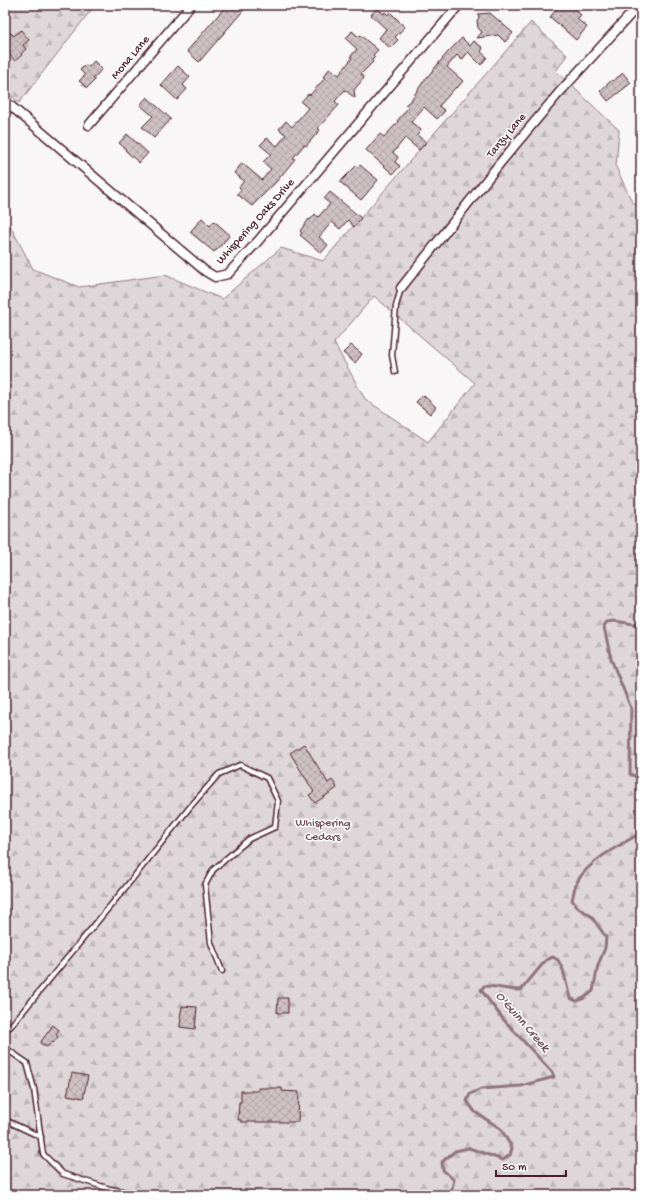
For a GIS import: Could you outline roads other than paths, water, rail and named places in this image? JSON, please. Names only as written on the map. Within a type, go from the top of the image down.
[{"type":"street","name":"Mona Lane","points":[[89,125],[191,5]]},
{"type":"street","name":"Whispering Oaks Drive","points":[[5,100],[164,237],[205,271],[215,277],[228,274],[258,241],[458,5]]},
{"type":"street","name":"Tanzy Lane","points":[[401,288],[500,163],[558,94],[639,5]]},
{"type":"lane","points":[[395,372],[392,355],[396,306],[401,288]]},
{"type":"lane","points":[[5,1030],[10,1027],[190,807],[219,774],[240,765],[267,778],[278,801],[275,827],[249,839],[213,870],[205,885],[211,943],[222,971]]},
{"type":"lane","points":[[5,1048],[28,1063],[34,1088],[43,1154],[63,1174],[110,1189],[143,1195]]},
{"type":"lane","points":[[5,1120],[41,1137]]},
{"type":"waterway","name":"O'Guinn Creek","points":[[641,625],[614,621],[607,622],[604,627],[611,659],[631,708],[630,774],[641,779]]},
{"type":"waterway","name":"O'Guinn Creek","points":[[447,1195],[452,1188],[454,1180],[443,1170],[442,1162],[455,1151],[469,1148],[503,1160],[510,1155],[512,1148],[501,1129],[475,1112],[467,1101],[470,1094],[481,1089],[521,1086],[554,1077],[552,1072],[503,1019],[481,990],[484,986],[521,990],[546,960],[553,957],[558,960],[563,970],[570,998],[577,1001],[593,991],[598,965],[605,948],[606,937],[591,916],[577,907],[572,900],[575,886],[582,874],[597,860],[641,833]]},
{"type":"park label","name":"Whispering Cedars","points":[[323,831]]}]
